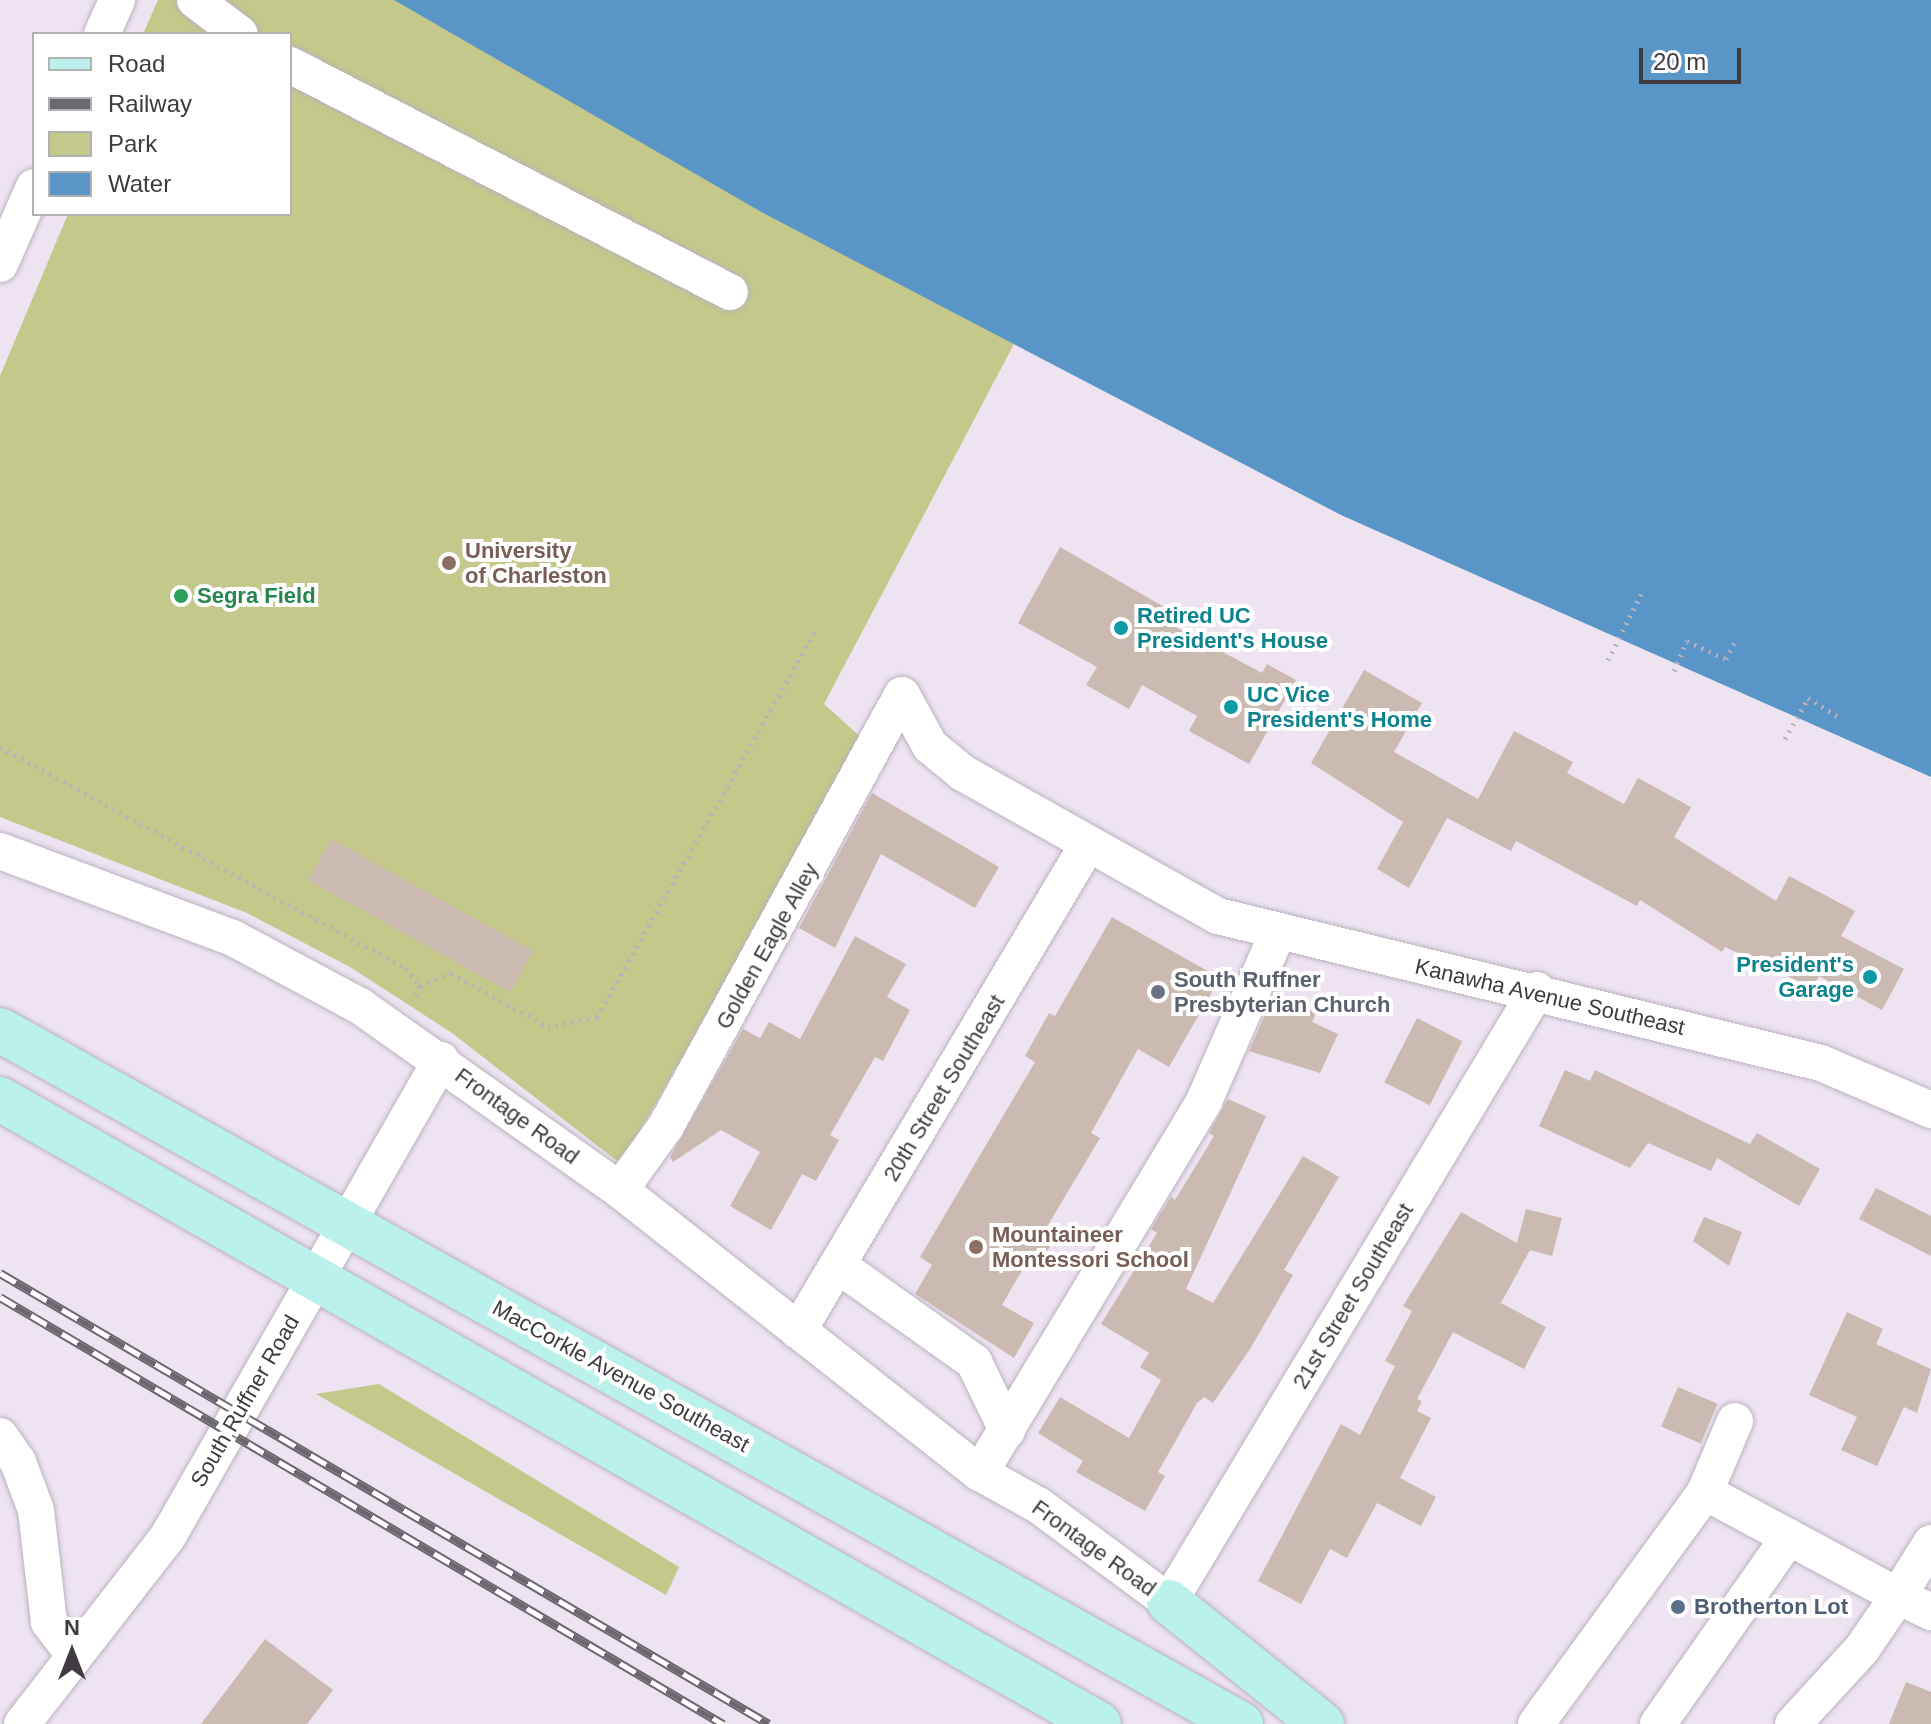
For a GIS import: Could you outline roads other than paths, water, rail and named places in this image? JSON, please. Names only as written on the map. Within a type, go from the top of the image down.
[{"type":"main road","name":"MacCorkle Avenue Southeast","points":[[0,1030],[1241,1724]]},
{"type":"main road","points":[[0,1099],[1099,1724]]},
{"type":"main road","points":[[1169,1602],[1322,1724]]},
{"type":"street","points":[[103,32],[117,0]]},
{"type":"street","points":[[203,15],[236,32]]},
{"type":"street","points":[[292,66],[730,292]]},
{"type":"street","points":[[0,264],[32,192]]},
{"type":"street","name":"Kanawha Avenue Southeast","points":[[902,695],[930,746],[963,773],[1218,916],[1277,935],[1537,990],[1821,1063],[1931,1110]]},
{"type":"street","name":"Golden Eagle Alley","points":[[620,1190],[666,1126],[902,695]]},
{"type":"street","name":"20th Street Southeast","points":[[798,1331],[1088,844]]},
{"type":"street","name":"Frontage Road","points":[[0,851],[233,938],[360,1006],[441,1060],[620,1190],[980,1473],[1038,1505],[1169,1602]]},
{"type":"street","points":[[980,1473],[1204,1101],[1277,935]]},
{"type":"street","name":"21st Street Southeast","points":[[1169,1602],[1537,990]]},
{"type":"street","name":"South Ruffner Road","points":[[22,1724],[167,1538],[441,1060]]},
{"type":"street","points":[[839,1266],[974,1362],[1007,1430]]},
{"type":"street","points":[[1536,1724],[1705,1492],[1735,1421]]},
{"type":"street","points":[[0,1436],[36,1510],[43,1603],[74,1655]]},
{"type":"street","points":[[1705,1492],[1931,1612]]},
{"type":"street","points":[[1658,1724],[1789,1537]]},
{"type":"street","points":[[1793,1724],[1862,1649],[1931,1543]]},
{"type":"water","points":[[394,0],[1931,0],[1931,777],[1341,515],[765,214]]},
{"type":"railway","points":[[0,1273],[769,1724]]},
{"type":"railway","points":[[0,1297],[723,1724]]},
{"type":"place","name":"University of Charleston","points":[[449,563]]},
{"type":"place","name":"Segra Field","points":[[181,596]]},
{"type":"place","name":"Retired UC President's House","points":[[1121,628]]},
{"type":"place","name":"UC Vice President's Home","points":[[1231,707]]},
{"type":"place","name":"President's Garage","points":[[1870,977]]},
{"type":"place","name":"South Ruffner Presbyterian Church","points":[[1158,992]]},
{"type":"place","name":"Mountaineer Montessori School","points":[[976,1247]]},
{"type":"place","name":"Brotherton Lot","points":[[1678,1607]]}]
